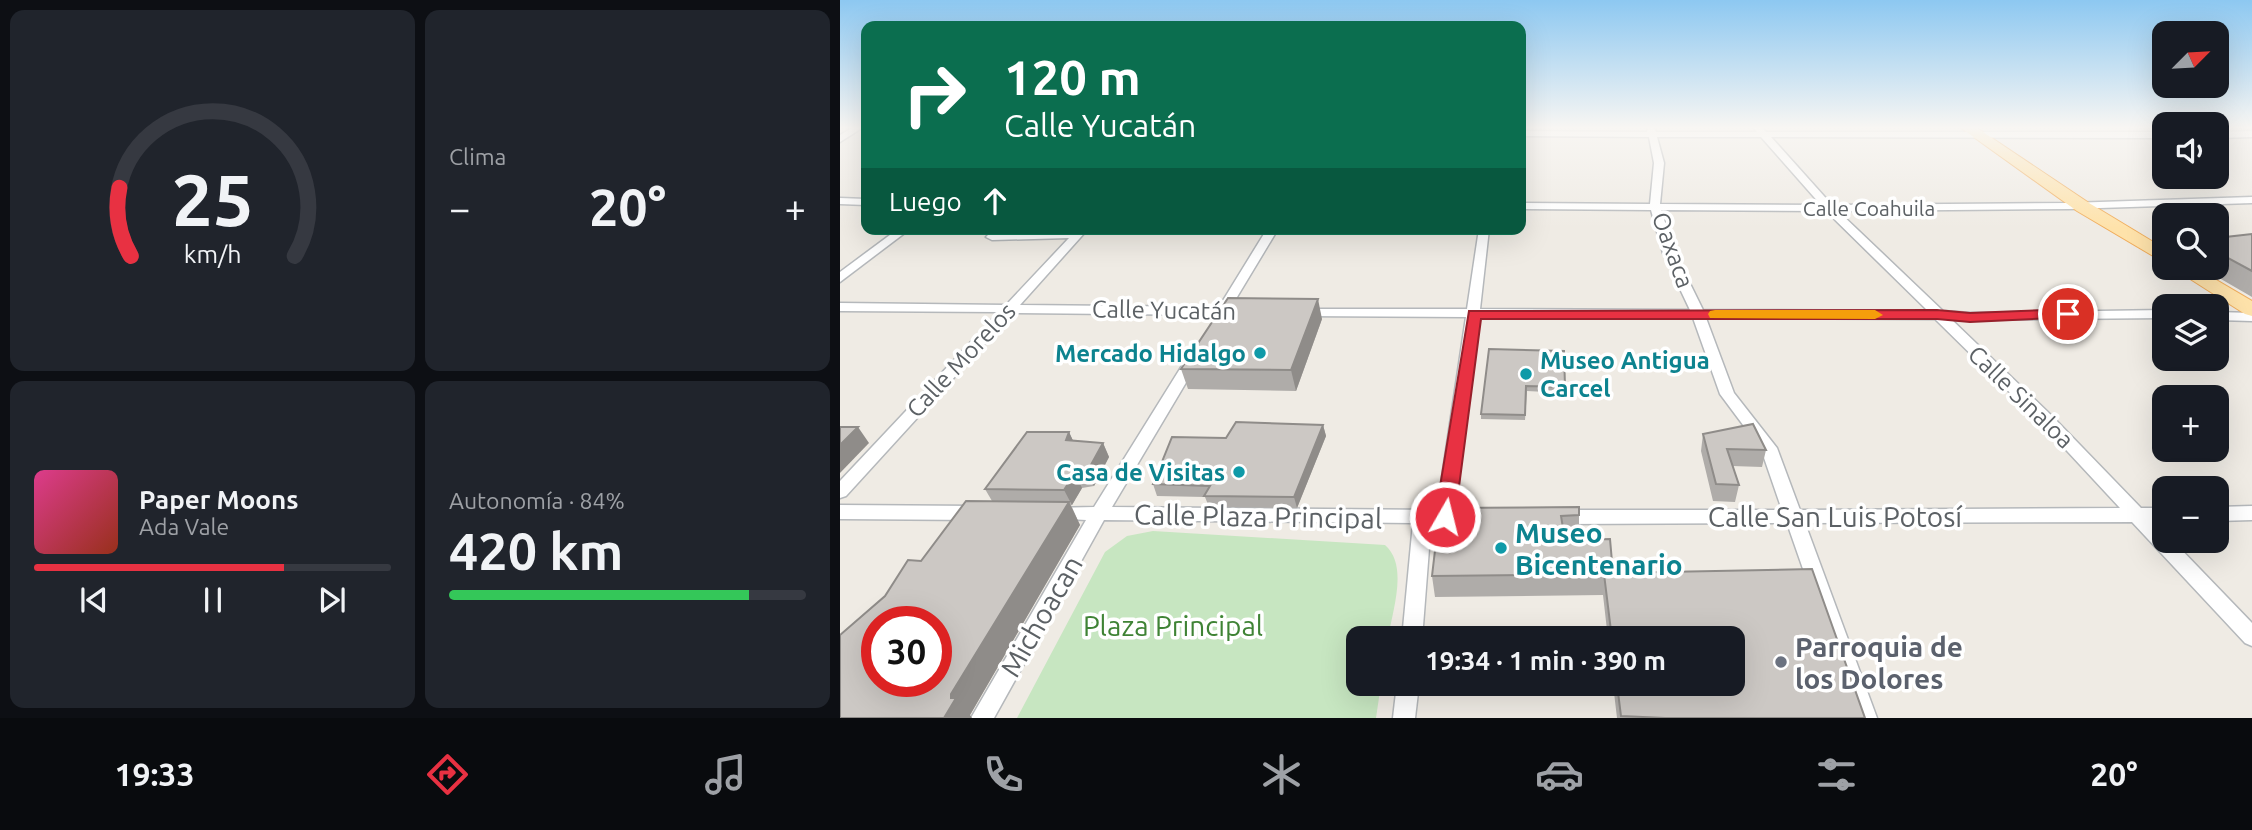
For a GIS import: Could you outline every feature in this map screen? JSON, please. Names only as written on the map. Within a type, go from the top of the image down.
[{"type":"main road","points":[[2017,162],[2083,207],[2152,249]]},
{"type":"main road","points":[[2203,280],[2252,310]]},
{"type":"street","name":"Oaxaca","points":[[1658,162],[1655,207],[1669,253],[1698,314],[1727,394],[1769,448],[1866,718]]},
{"type":"street","name":"Calle Sinaloa","points":[[1787,162],[1830,209],[2047,420],[2252,637]]},
{"type":"street","name":"Calle Coahuila","points":[[1526,206],[1830,209],[2083,207],[2252,200]]},
{"type":"street","points":[[840,201],[861,202]]},
{"type":"street","points":[[840,278],[897,235]]},
{"type":"street","points":[[992,237],[1027,235]]},
{"type":"street","name":"Calle Morelos","points":[[840,492],[1077,235]]},
{"type":"street","points":[[1219,316],[1269,235]]},
{"type":"street","points":[[1445,517],[1475,314],[1483,235]]},
{"type":"street","name":"Calle Yucatán","points":[[840,307],[1008,308],[1219,316],[1251,311]]},
{"type":"street","points":[[1293,312],[1970,317],[2152,314]]},
{"type":"street","points":[[2229,316],[2252,317]]},
{"type":"street","name":"Michoacan","points":[[982,718],[1099,513],[1201,346]]},
{"type":"street","points":[[840,512],[990,513]]},
{"type":"street","name":"Calle Plaza Principal","points":[[1045,513],[1422,519]]},
{"type":"street","points":[[2229,514],[2252,513]]},
{"type":"street","name":"Calle San Luis Potosí","points":[[1543,517],[2152,514]]},
{"type":"street","points":[[1413,626],[1422,519],[1473,517]]},
{"type":"street","points":[[1404,718],[1407,696]]},
{"type":"green space","name":"Plaza Principal","points":[[1153,531],[1385,545],[1392,554],[1398,577],[1390,626],[1346,626],[1346,696],[1379,696],[1376,718],[1017,718],[1105,552],[1127,536]]},
{"type":"building","points":[[2252,234],[2252,271],[2229,259],[2229,237]]},
{"type":"building","name":"Mercado Hidalgo","points":[[1228,298],[1318,299],[1291,370],[1181,369]]},
{"type":"building","name":"Museo Antigua Carcel","points":[[1489,349],[1564,351],[1565,387],[1526,386],[1525,415],[1481,414]]},
{"type":"building","name":"Casa de Visitas","points":[[1236,422],[1323,425],[1294,497],[1204,496],[1210,486],[1153,484],[1172,437],[1226,438]]},
{"type":"building","points":[[1753,424],[1766,450],[1727,449],[1739,485],[1716,484],[1703,434]]},
{"type":"building","points":[[840,427],[858,427],[840,445]]},
{"type":"building","points":[[1027,432],[1069,432],[1066,440],[1103,443],[1087,472],[1075,473],[1064,490],[985,489]]},
{"type":"building","points":[[966,501],[1069,502],[952,692],[952,606],[873,606],[885,596],[908,560],[921,561]]},
{"type":"building","points":[[1579,507],[1579,515],[1561,516],[1565,540],[1610,539],[1613,573],[1812,569],[1865,718],[1621,716],[1618,696],[1745,696],[1745,626],[1610,626],[1604,574],[1432,576],[1440,508]]},
{"type":"building","points":[[861,617],[861,697],[956,698],[944,718],[840,718],[840,635]]},
{"type":"slow traffic","points":[[1715,314],[1875,315]]},
{"type":"place","name":"Mercado Hidalgo","points":[[1260,353]]},
{"type":"place","name":"Museo Antigua Carcel","points":[[1526,374]]},
{"type":"place","name":"Casa de Visitas","points":[[1239,472]]},
{"type":"place","name":"Museo Bicentenario","points":[[1501,548]]},
{"type":"place","name":"Parroquia de los Dolores","points":[[1781,662]]},
{"type":"route","points":[[1445,517],[1475,314],[1970,317],[2068,314]]}]
